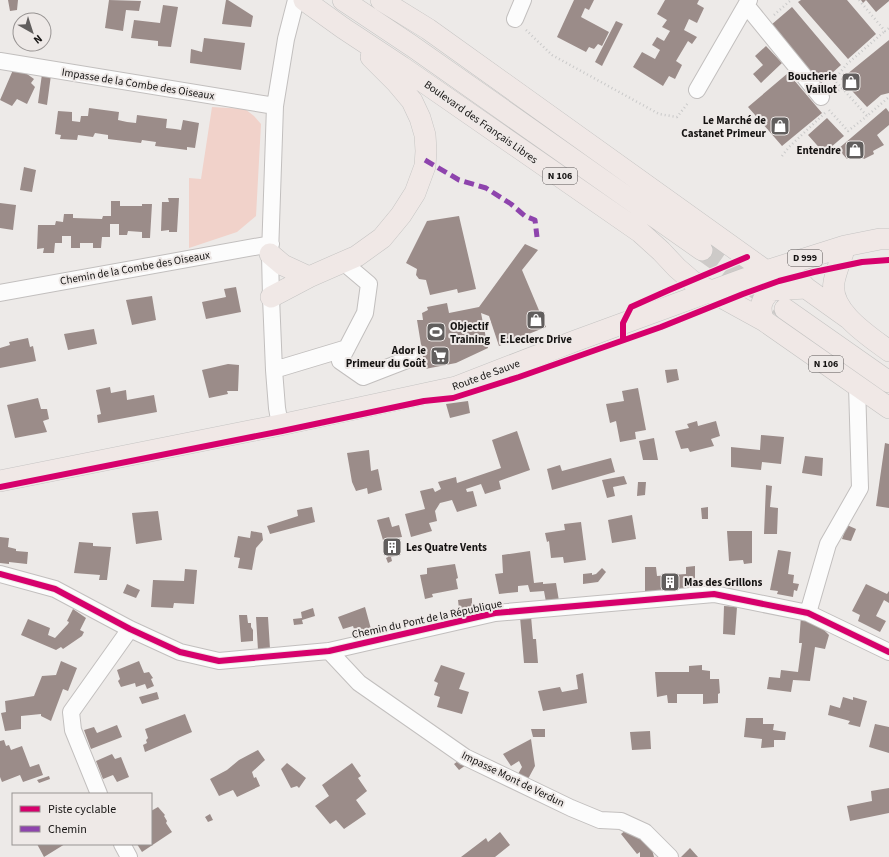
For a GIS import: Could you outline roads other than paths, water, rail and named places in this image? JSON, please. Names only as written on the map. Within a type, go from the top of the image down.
[{"type":"main road","name":"Boulevard des Français Libres","points":[[343,0],[412,46],[702,250]]},
{"type":"main road","points":[[381,0],[428,29],[766,271],[794,276],[806,288],[848,318],[889,351]]},
{"type":"main road","name":"Boulevard des Français Libres","points":[[305,3],[402,67],[640,232],[677,268],[692,280],[712,291]]},
{"type":"main road","points":[[270,297],[309,277],[357,256],[382,238],[401,215],[416,193],[424,166],[426,152],[425,134],[420,118],[412,101],[396,82],[343,28]]},
{"type":"main road","name":"Route de Sauve","points":[[0,481],[280,425],[456,387],[575,341],[766,271],[845,246],[880,239],[889,239]]},
{"type":"main road","points":[[845,246],[834,282],[834,296],[848,318]]},
{"type":"main road","points":[[270,249],[283,265],[309,277]]},
{"type":"main road","points":[[763,320],[760,311],[763,298],[771,290],[806,288]]},
{"type":"main road","name":"N 106","points":[[712,291],[763,320],[889,408]]},
{"type":"main road","name":"N 106","points":[[785,309],[889,382]]},
{"type":"street","points":[[515,19],[523,0]]},
{"type":"street","points":[[280,425],[274,370],[270,297],[270,249],[275,106],[286,38],[305,3]]},
{"type":"street","points":[[697,90],[747,3],[762,25],[821,97]]},
{"type":"street","name":"Impasse de la Combe des Oiseaux","points":[[0,61],[275,106]]},
{"type":"street","name":"Chemin de la Combe des Oiseaux","points":[[0,293],[270,249]]},
{"type":"street","points":[[343,262],[369,284],[365,313],[340,361],[363,377],[412,358]]},
{"type":"street","points":[[274,370],[347,348]]},
{"type":"street","points":[[808,613],[828,544],[860,488],[857,385]]},
{"type":"street","name":"Chemin du Pont de la République","points":[[0,574],[55,589],[130,629],[180,652],[219,661],[330,651],[495,613],[714,594],[808,613],[889,652]]},
{"type":"street","points":[[99,793],[73,730],[71,712],[130,629]]},
{"type":"street","name":"Impasse Mont de Verdun","points":[[330,651],[359,683],[465,757],[578,811],[600,820],[620,821],[645,832],[670,857]]},
{"type":"street","points":[[123,845],[129,857]]},
{"type":"tunnel","points":[[702,250],[785,309]]},
{"type":"place","name":"Boucherie Vaillot","points":[[851,82]]},
{"type":"place","name":"Le Marché de Castanet Primeur","points":[[780,126]]},
{"type":"place","name":"Entendre","points":[[855,150]]},
{"type":"place","name":"E.Leclerc Drive","points":[[536,320]]},
{"type":"place","name":"Objectif Training","points":[[436,332]]},
{"type":"place","name":"Ador le Primeur du Goût","points":[[440,356]]},
{"type":"place","name":"Les Quatre Vents","points":[[392,547]]},
{"type":"place","name":"Mas des Grillons","points":[[670,582]]}]
